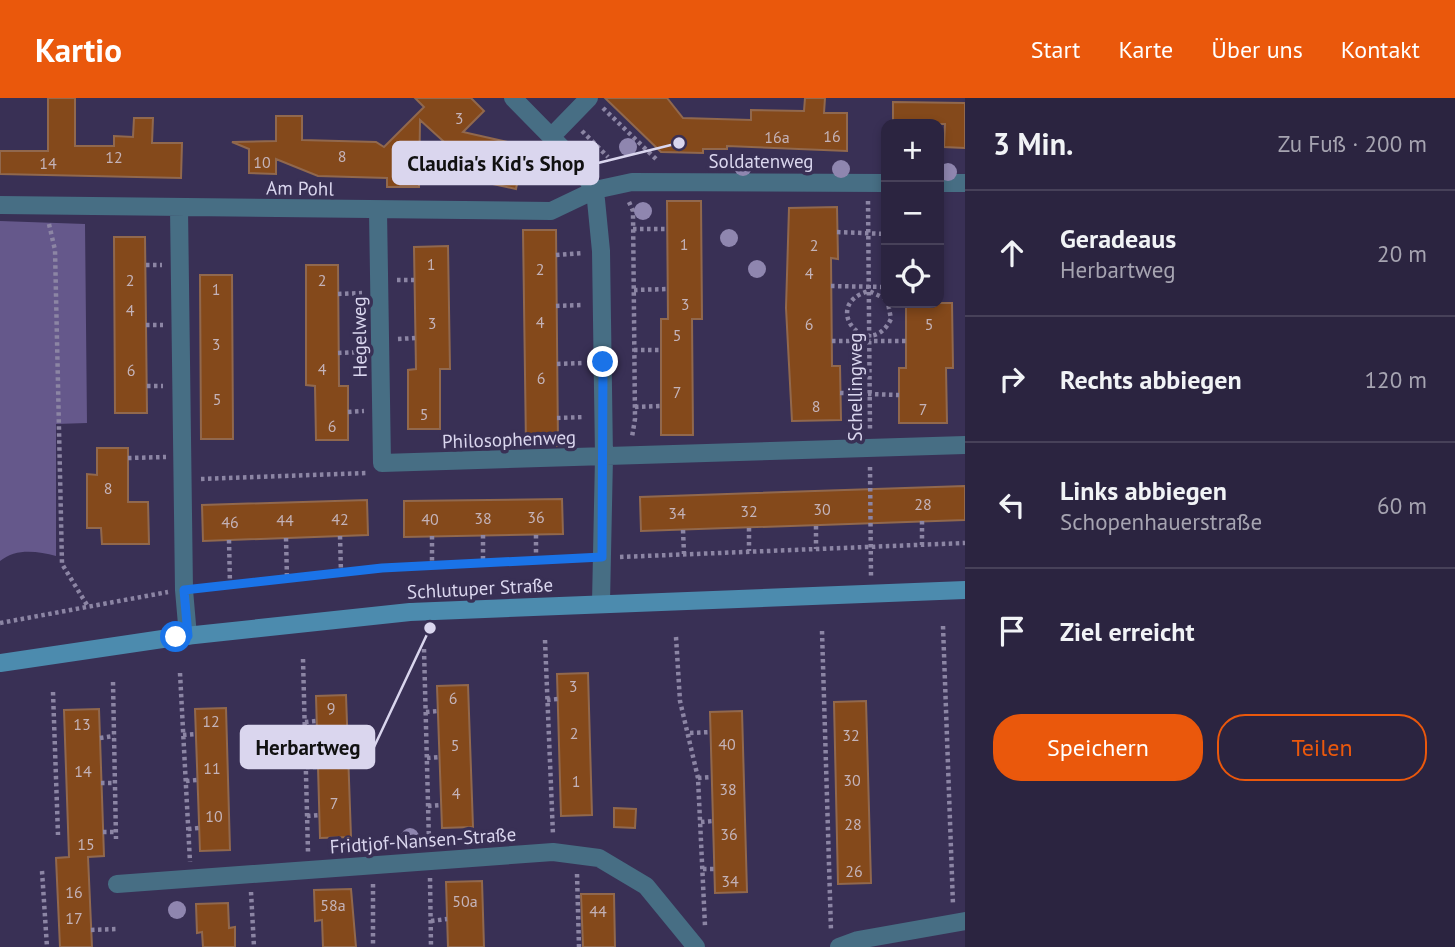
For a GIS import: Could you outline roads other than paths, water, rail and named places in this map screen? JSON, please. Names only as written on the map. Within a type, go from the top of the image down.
[{"type":"main road","name":"Schlutuper Straße","points":[[0,663],[188,636],[410,612],[965,590]]},
{"type":"street","points":[[513,98],[555,133],[595,190],[601,251],[604,416],[601,603]]},
{"type":"street","points":[[555,133],[595,102]]},
{"type":"street","name":"Soldatenweg","points":[[595,190],[622,184],[881,183]]},
{"type":"street","points":[[944,183],[965,183]]},
{"type":"street","name":"Am Pohl","points":[[0,205],[551,211],[595,190]]},
{"type":"street","points":[[179,208],[184,590],[188,636]]},
{"type":"street","name":"Hegelweg","points":[[378,211],[382,463]]},
{"type":"street","name":"Philosophenweg","points":[[382,463],[965,445]]},
{"type":"street","name":"Fridtjof-Nansen-Straße","points":[[117,884],[554,852],[599,858],[646,886],[696,947]]},
{"type":"street","points":[[835,939],[858,940],[965,921]]},
{"type":"place","name":"Claudia's Kid's Shop","points":[[679,143]]},
{"type":"place","name":"Herbartweg","points":[[430,628]]}]
